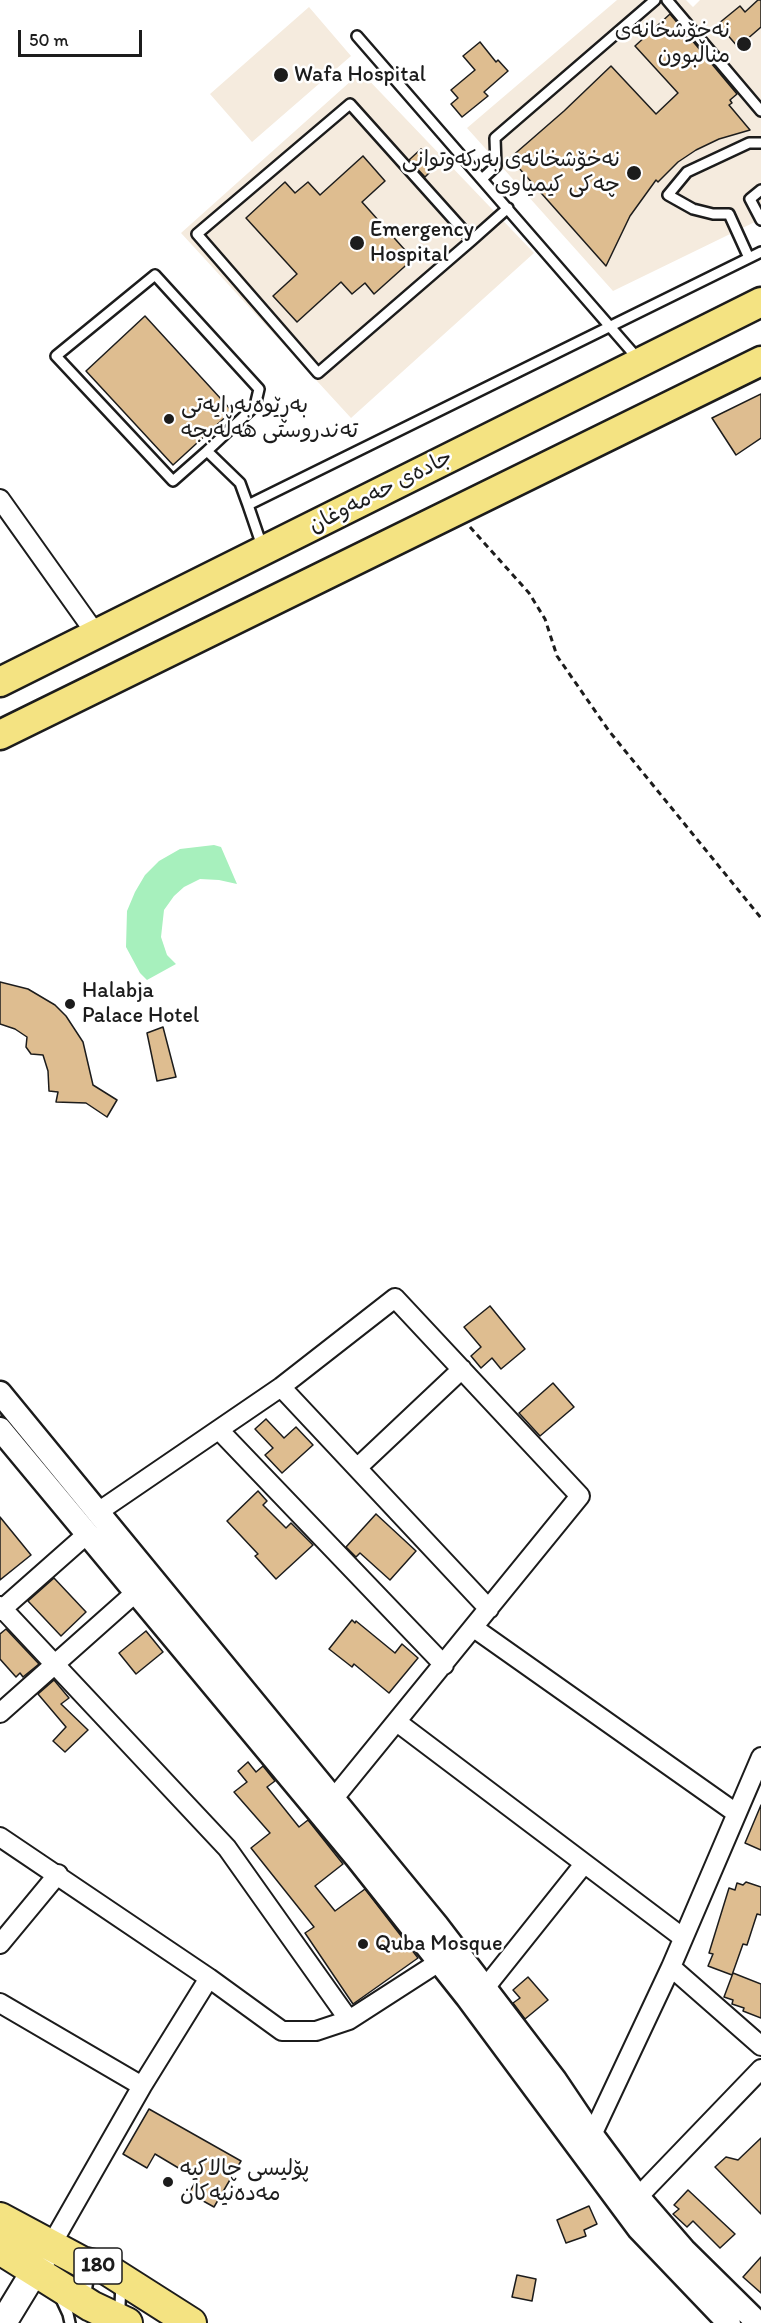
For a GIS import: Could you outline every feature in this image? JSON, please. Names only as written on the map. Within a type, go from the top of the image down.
[{"type":"highway","points":[[0,2204],[20,2212],[49,2259]]},
{"type":"highway","name":"180","points":[[0,2218],[49,2259],[100,2317]]},
{"type":"highway","name":"180","points":[[1,2252],[82,2262],[111,2272],[191,2323]]},
{"type":"main road","name":"جادەی حەمەوغان","points":[[0,682],[761,302]]},
{"type":"main road","points":[[0,735],[761,361]]},
{"type":"main road","points":[[3,2323],[49,2259]]},
{"type":"street","points":[[0,499],[96,634]]},
{"type":"street","points":[[98,1512],[281,1387],[395,1298],[580,1496],[334,1798]]},
{"type":"street","points":[[357,1468],[462,1369]]},
{"type":"street","points":[[281,1387],[489,1609]]},
{"type":"street","points":[[0,1393],[98,1512],[202,1657],[321,1815],[439,1962],[547,2087],[592,2135],[638,2197],[684,2250],[758,2323]]},
{"type":"street","points":[[0,1430],[135,1593],[202,1657],[334,1798],[485,1988],[639,2229],[729,2323]]},
{"type":"street","points":[[219,1430],[444,1665]]},
{"type":"street","points":[[87,1535],[1,1608],[226,1848],[348,2020]]},
{"type":"street","points":[[0,1713],[135,1593]]},
{"type":"street","points":[[474,1628],[736,1813]]},
{"type":"street","points":[[397,1722],[682,1937]]},
{"type":"street","points":[[592,2135],[671,1967],[761,1757]]},
{"type":"street","points":[[0,1837],[58,1874],[282,2031],[316,2031],[348,2020],[439,1962]]},
{"type":"street","points":[[485,1988],[584,1864]]},
{"type":"street","points":[[0,1944],[58,1874]]},
{"type":"street","points":[[671,1967],[761,2046]]},
{"type":"street","points":[[49,2259],[142,2086],[209,1978]]},
{"type":"street","points":[[0,2004],[142,2086]]},
{"type":"street","points":[[638,2197],[761,2069]]},
{"type":"lane","points":[[482,179],[496,166],[495,138],[655,0]]},
{"type":"lane","points":[[667,0],[761,111]]},
{"type":"lane","points":[[357,36],[641,362]]},
{"type":"lane","points":[[472,240],[350,104],[197,234],[318,373],[472,240],[508,208]]},
{"type":"lane","points":[[749,258],[729,214],[713,214],[693,209],[668,195],[687,172],[749,143],[761,143]]},
{"type":"lane","points":[[761,190],[750,199],[761,220]]},
{"type":"lane","points":[[248,505],[761,252]]},
{"type":"lane","points":[[155,275],[259,389],[255,406],[207,451],[173,481],[56,356],[155,275]]},
{"type":"lane","points":[[207,451],[240,483],[264,550]]},
{"type":"lane","points":[[111,2272],[120,2305],[100,2317],[86,2292],[88,2280],[111,2272]]},
{"type":"path","points":[[455,512],[529,593],[545,619],[557,656],[568,674],[609,731],[761,918]]},
{"type":"shaded area","name":"نەخۆشخانەی بەرکەوتوانی چەکی کیمیاوی","points":[[617,0],[686,0],[693,7],[700,0],[761,0],[761,219],[613,291],[467,128]]},
{"type":"shaded area","name":"Wafa Hospital","points":[[309,7],[351,56],[252,142],[210,94]]},
{"type":"shaded area","name":"Emergency Hospital","points":[[361,72],[534,253],[351,418],[181,233]]},
{"type":"green space","points":[[214,845],[221,847],[237,884],[200,879],[184,887],[174,896],[164,910],[161,937],[167,955],[176,964],[147,980],[140,973],[126,947],[127,911],[135,892],[145,875],[159,861],[180,849]]},
{"type":"building","points":[[761,0],[761,27],[738,47],[718,24],[740,6],[745,12]]},
{"type":"building","points":[[670,14],[737,94],[730,100],[732,103],[729,105],[750,130],[719,139],[696,150],[678,162],[658,182],[656,180],[630,216],[606,266],[510,158],[611,66],[656,114],[678,93],[635,46]]},
{"type":"building","points":[[480,42],[496,62],[498,60],[508,71],[484,92],[488,96],[462,117],[451,104],[458,98],[451,90],[475,70],[463,56]]},
{"type":"building","points":[[421,149],[436,166],[425,177],[409,160]]},
{"type":"building","points":[[363,156],[385,181],[362,202],[413,259],[374,294],[365,283],[352,294],[341,282],[297,322],[273,296],[297,274],[246,218],[285,182],[295,193],[308,182],[320,195]]},
{"type":"building","points":[[145,316],[232,411],[173,465],[86,371]]},
{"type":"building","points":[[761,394],[761,438],[736,455],[712,418]]},
{"type":"building","points":[[0,982],[28,989],[55,1005],[66,1016],[83,1042],[93,1085],[117,1100],[107,1117],[86,1103],[56,1102],[58,1092],[49,1091],[48,1071],[43,1055],[31,1054],[26,1047],[27,1037],[15,1029],[0,1024]]},
{"type":"building","points":[[163,1027],[176,1077],[157,1081],[147,1033]]},
{"type":"building","points":[[490,1306],[525,1349],[501,1369],[492,1358],[481,1368],[471,1356],[481,1347],[464,1327]]},
{"type":"building","points":[[553,1383],[574,1407],[540,1436],[519,1413]]},
{"type":"building","points":[[266,1419],[284,1438],[296,1427],[313,1445],[282,1473],[265,1455],[273,1448],[255,1429]]},
{"type":"building","points":[[258,1491],[267,1501],[263,1505],[286,1528],[291,1523],[313,1545],[276,1579],[255,1556],[258,1554],[227,1521]]},
{"type":"building","points":[[376,1514],[416,1551],[390,1580],[360,1553],[356,1557],[346,1547]]},
{"type":"building","points":[[0,1517],[31,1555],[0,1580]]},
{"type":"building","points":[[54,1578],[86,1612],[61,1636],[28,1601]]},
{"type":"building","points":[[352,1620],[395,1653],[402,1644],[418,1658],[389,1693],[354,1664],[352,1667],[329,1649]]},
{"type":"building","points":[[6,1629],[39,1664],[23,1677],[20,1673],[16,1677],[0,1659],[0,1634]]},
{"type":"building","points":[[146,1631],[163,1652],[136,1674],[119,1653]]},
{"type":"building","points":[[54,1680],[69,1698],[61,1704],[88,1730],[65,1752],[53,1741],[66,1727],[38,1694]]},
{"type":"building","points":[[248,1762],[256,1772],[263,1766],[275,1781],[267,1787],[299,1827],[308,1820],[343,1864],[315,1886],[335,1911],[365,1889],[418,1958],[353,2004],[305,1933],[314,1927],[251,1848],[270,1833],[234,1792],[247,1782],[238,1771]]},
{"type":"building","points":[[761,1805],[761,1850],[745,1843]]},
{"type":"building","points":[[746,1882],[761,1887],[761,1915],[757,1914],[747,1945],[743,1944],[732,1975],[708,1966],[713,1954],[709,1953],[729,1888],[735,1890],[737,1883],[743,1885]]},
{"type":"building","points":[[733,1973],[761,1984],[761,2018],[743,2011],[744,2008],[732,2004],[733,2000],[724,1997]]},
{"type":"building","points":[[528,1977],[548,2000],[525,2019],[513,2003],[520,1998],[513,1990]]},
{"type":"building","points":[[149,2109],[241,2161],[214,2207],[189,2193],[197,2179],[155,2154],[147,2168],[123,2154]]},
{"type":"building","points":[[761,2138],[761,2214],[715,2167],[726,2157],[738,2160]]},
{"type":"building","points":[[688,2190],[735,2234],[720,2248],[693,2221],[687,2227],[673,2214],[679,2209],[674,2205]]},
{"type":"building","points":[[589,2206],[597,2224],[584,2230],[586,2236],[566,2243],[557,2220]]},
{"type":"building","points":[[761,2257],[761,2293],[743,2277]]},
{"type":"building","points":[[517,2275],[536,2279],[532,2301],[512,2297]]},
{"type":"place","name":"نەخۆشخانەی مناڵبوون","points":[[744,44]]},
{"type":"place","name":"Wafa Hospital","points":[[281,75]]},
{"type":"place","name":"نەخۆشخانەی بەرکەوتوانی چەکی کیمیاوی","points":[[634,173]]},
{"type":"place","name":"Emergency Hospital","points":[[357,243]]},
{"type":"place","name":"بەڕێوەبەرایەتی تەندروستی هەڵەبجە","points":[[169,419]]},
{"type":"place","name":"Halabja Palace Hotel","points":[[70,1004]]},
{"type":"place","name":"Quba Mosque","points":[[363,1944]]},
{"type":"place","name":"پۆلیسی چالاکیە مەدەنیەکان","points":[[168,2182]]}]
